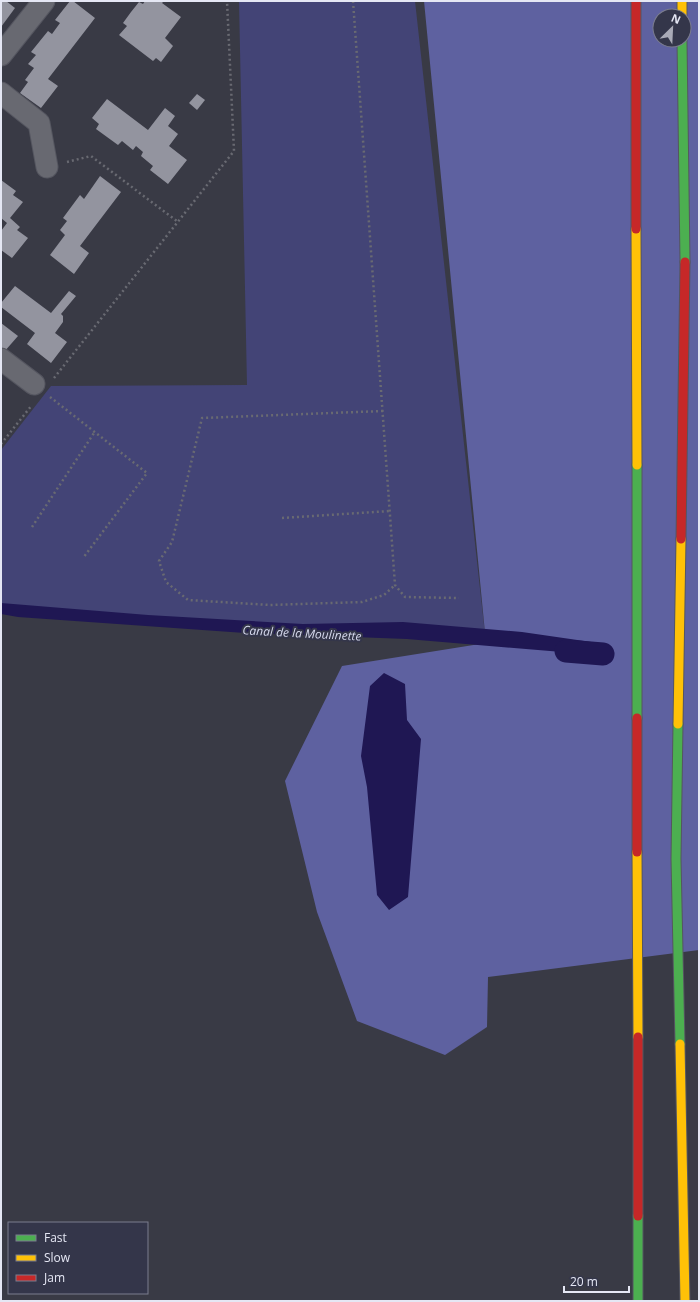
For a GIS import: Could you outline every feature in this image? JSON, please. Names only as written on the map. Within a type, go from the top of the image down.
[{"type":"highway","points":[[636,1],[638,1301]]},
{"type":"highway","points":[[682,48],[685,238],[676,859],[685,1301]]},
{"type":"highway","points":[[685,238],[693,170]]},
{"type":"street","points":[[1,55],[44,1]]},
{"type":"street","points":[[1,93],[39,123],[47,167]]},
{"type":"street","points":[[1,359],[39,388]]},
{"type":"path","points":[[1,444],[39,388],[178,222],[234,151],[227,1]]},
{"type":"path","points":[[353,1],[395,585],[405,597],[459,598]]},
{"type":"path","points":[[47,167],[91,156],[178,222]]},
{"type":"path","points":[[39,388],[147,474],[83,558]]},
{"type":"path","points":[[383,411],[202,418],[172,542],[159,561],[166,582],[188,600],[270,605],[362,602],[384,595],[395,585]]},
{"type":"path","points":[[32,527],[94,433]]},
{"type":"path","points":[[282,518],[390,511]]},
{"type":"shaded area","points":[[239,1],[415,1],[486,643],[1,610],[1,450],[51,386],[247,385]]},
{"type":"shaded area","points":[[424,1],[699,1],[699,950],[488,977],[487,1027],[445,1055],[357,1021],[317,912],[285,781],[342,666],[486,643]]},
{"type":"water","points":[[1,603],[148,615],[303,624],[403,622],[522,632],[598,643],[598,655],[407,639],[245,633],[18,617],[1,614]]},
{"type":"water","points":[[384,673],[405,684],[407,720],[421,739],[408,897],[389,910],[377,895],[367,787],[361,756],[370,686]]},
{"type":"building","points":[[1,1],[6,1],[15,8],[1,27]]},
{"type":"building","points":[[70,1],[73,1],[95,18],[48,79],[58,86],[41,108],[20,93],[28,82],[25,80],[34,68],[28,64],[36,55],[31,52],[48,31],[52,34],[60,23],[55,20]]},
{"type":"building","points":[[145,1],[164,1],[162,3],[181,17],[165,38],[173,46],[161,62],[156,58],[153,61],[119,35],[127,26],[123,23],[131,12],[139,2],[143,4]]},
{"type":"building","points":[[197,94],[205,100],[197,110],[189,103]]},
{"type":"building","points":[[107,99],[148,130],[165,108],[175,116],[168,126],[178,134],[169,146],[187,160],[168,184],[150,170],[153,166],[141,156],[143,152],[136,146],[133,150],[122,141],[118,145],[96,129],[99,124],[92,118]]},
{"type":"building","points":[[100,176],[121,192],[80,246],[89,253],[74,274],[50,255],[65,235],[60,230],[67,221],[63,218],[80,195],[84,199]]},
{"type":"building","points":[[1,180],[16,191],[13,195],[23,202],[10,218],[20,227],[17,230],[28,238],[12,258],[1,250],[1,231],[7,223],[1,218]]},
{"type":"building","points":[[15,286],[51,313],[69,291],[76,296],[61,314],[63,316],[63,322],[55,333],[67,342],[51,363],[27,344],[35,333],[1,307],[1,303]]},
{"type":"building","points":[[1,323],[18,336],[4,352],[1,350]]},
{"type":"waterway","name":"Canal de la Moulinette","points":[[566,651],[603,654]]},
{"type":"traffic: fast","points":[[682,48],[685,262]]},
{"type":"traffic: fast","points":[[637,465],[637,718]]},
{"type":"traffic: fast","points":[[678,724],[676,859],[680,1044]]},
{"type":"traffic: fast","points":[[638,1216],[638,1301]]},
{"type":"traffic: slow","points":[[682,1],[682,8]]},
{"type":"traffic: slow","points":[[636,229],[637,465]]},
{"type":"traffic: slow","points":[[678,724],[681,539]]},
{"type":"traffic: slow","points":[[637,852],[638,1037]]},
{"type":"traffic: slow","points":[[680,1044],[685,1301]]},
{"type":"traffic: jam","points":[[636,1],[636,229]]},
{"type":"traffic: jam","points":[[681,539],[685,262]]},
{"type":"traffic: jam","points":[[637,718],[637,852]]},
{"type":"traffic: jam","points":[[638,1037],[638,1216]]}]
